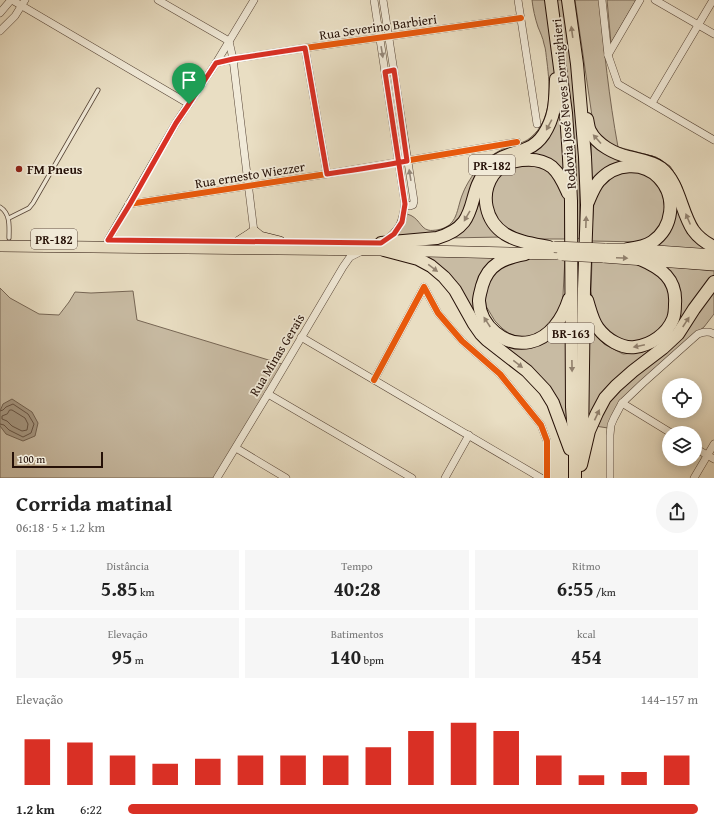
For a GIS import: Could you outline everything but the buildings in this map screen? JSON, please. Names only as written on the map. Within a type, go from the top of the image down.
[{"type":"highway","name":"Rodovia José Neves Formighieri","points":[[551,0],[566,113],[571,201]]},
{"type":"highway","name":"Rodovia José Neves Formighieri","points":[[568,0],[577,64],[585,157],[587,205]]},
{"type":"highway","name":"PR-182","points":[[382,247],[437,238],[457,230],[467,219],[478,185],[490,166],[499,159],[535,145],[548,128],[554,110],[558,45]]},
{"type":"highway","points":[[577,64],[582,84],[589,130],[601,144],[613,151],[628,157],[648,161],[662,169],[674,186],[689,223],[694,231],[714,247]]},
{"type":"highway","points":[[553,249],[524,242],[505,234],[494,226],[486,210],[485,203],[487,187],[494,174],[512,162],[522,160],[540,162],[547,164],[556,172],[564,183],[571,201]]},
{"type":"highway","points":[[587,205],[596,184],[600,179],[608,172],[619,167],[640,167],[650,171],[659,178],[669,194],[671,209],[668,223],[662,233],[651,243],[641,247],[628,249]]},
{"type":"highway","name":"BR-163","points":[[571,201],[572,408],[577,470],[581,478]]},
{"type":"highway","name":"BR-163","points":[[577,470],[587,205]]},
{"type":"highway","points":[[382,247],[418,259],[432,266],[455,290],[481,334],[520,365],[540,384],[553,403],[568,441],[577,470]]},
{"type":"highway","points":[[525,254],[509,257],[502,260],[492,268],[483,282],[480,292],[479,301],[484,319],[492,329],[504,339],[513,342],[529,343],[544,336],[556,324],[565,310],[571,288]]},
{"type":"highway","points":[[584,289],[598,329],[609,339],[621,345],[634,347],[656,340],[673,319],[676,298],[674,287],[668,277],[659,269],[640,259]]},
{"type":"highway","points":[[577,470],[590,431],[605,398],[633,371],[664,348],[678,334],[714,282]]},
{"type":"main road","points":[[239,242],[254,232],[260,237],[280,242]]},
{"type":"main road","name":"PR-182","points":[[5,238],[280,242],[525,254],[553,249]]},
{"type":"main road","name":"PR-182","points":[[0,246],[364,250],[382,247]]},
{"type":"main road","points":[[382,247],[553,249],[604,253],[640,259],[714,266]]},
{"type":"main road","points":[[604,253],[628,249],[714,255]]},
{"type":"street","points":[[0,13],[11,0],[23,3],[189,104]]},
{"type":"street","points":[[158,0],[229,42],[233,59],[254,232]]},
{"type":"street","points":[[108,240],[176,123],[216,63],[254,0]]},
{"type":"street","points":[[374,0],[405,204],[402,222],[394,234],[382,247]]},
{"type":"street","points":[[383,0],[414,204],[410,206],[405,204]]},
{"type":"street","points":[[518,0],[537,124]]},
{"type":"street","points":[[602,0],[608,55],[618,84],[714,140]]},
{"type":"street","points":[[608,55],[640,0]]},
{"type":"street","points":[[655,0],[714,34]]},
{"type":"street","points":[[652,103],[713,0]]},
{"type":"street","points":[[0,31],[15,16],[23,3]]},
{"type":"street","name":"Rua Severino Barbieri","points":[[216,63],[305,48],[521,18]]},
{"type":"street","points":[[305,48],[327,174]]},
{"type":"street","points":[[385,72],[394,70]]},
{"type":"street","points":[[391,115],[400,113]]},
{"type":"street","name":"Rua ernesto Wiezzer","points":[[130,204],[399,163],[517,142]]},
{"type":"street","name":"Rua Minas Gerais","points":[[217,478],[343,267],[350,257],[364,250]]},
{"type":"street","points":[[374,380],[424,287],[438,313],[462,341],[500,374],[541,425],[547,441],[547,478]]},
{"type":"street","points":[[610,478],[610,430],[614,418],[622,403],[698,334],[703,332],[712,333]]},
{"type":"street","points":[[301,337],[541,478]]},
{"type":"street","points":[[268,394],[412,478]]},
{"type":"street","points":[[622,403],[662,427]]},
{"type":"street","points":[[445,478],[469,436]]},
{"type":"street","points":[[694,478],[711,457],[714,444]]},
{"type":"street","points":[[236,448],[286,478]]},
{"type":"street","points":[[702,452],[711,457]]},
{"type":"lane","points":[[9,218],[29,208],[33,203],[98,90]]},
{"type":"lane","points":[[0,208],[3,209],[9,218],[5,238]]},
{"type":"shaded area","points":[[532,0],[546,0],[556,74],[552,112],[539,137],[517,149],[459,224],[431,236],[395,235],[403,226],[407,214],[414,217],[425,229],[428,230],[437,230],[449,225],[456,216],[466,187],[479,167],[500,150],[528,140],[543,122],[548,103],[549,82],[545,48],[536,20]]},
{"type":"shaded area","points":[[555,0],[565,0],[578,140],[580,239],[576,238]]},
{"type":"shaded area","points":[[575,0],[599,0],[609,92],[618,147],[656,157],[670,166],[682,187],[684,198],[699,234],[676,186],[618,152],[596,133],[593,123]]},
{"type":"shaded area","points":[[607,0],[636,0],[611,43]]},
{"type":"shaded area","points":[[562,99],[568,182],[556,167],[545,160],[526,156],[509,160],[495,170],[490,177],[486,184],[482,200],[483,213],[487,221],[492,229],[503,237],[446,238],[462,230],[472,219],[479,204],[481,191],[486,176],[495,166],[511,157],[534,149],[546,138],[554,124]]},
{"type":"shaded area","points":[[591,136],[605,151],[613,155],[647,163],[661,171],[672,185],[684,222],[707,251],[649,247],[659,240],[667,231],[672,220],[674,208],[673,197],[669,187],[663,178],[654,171],[644,166],[629,164],[622,164],[606,170],[592,186]]},
{"type":"shaded area","points":[[527,163],[549,170],[565,193],[565,239],[538,239],[522,237],[499,225],[489,198],[494,182],[505,169]]},
{"type":"shaded area","points":[[630,170],[648,175],[663,190],[667,209],[656,235],[641,242],[591,241],[594,202],[597,192],[611,175]]},
{"type":"shaded area","points":[[388,251],[509,257],[480,292],[491,329],[529,343],[565,311],[575,464],[554,403],[503,352],[445,276]]},
{"type":"shaded area","points":[[519,257],[565,258],[561,310],[541,333],[526,337],[518,337],[510,334],[495,321],[486,306],[485,296],[486,287],[493,272]]},
{"type":"shaded area","points":[[592,260],[638,263],[659,274],[671,292],[671,308],[666,323],[650,337],[630,343],[613,337],[598,320],[593,303],[591,291]]},
{"type":"shaded area","points":[[662,266],[714,271],[714,277],[677,331],[622,375],[585,436],[587,312],[592,332],[604,344],[623,354],[643,352],[657,346],[676,320]]},
{"type":"shaded area","points":[[714,287],[714,314],[704,327],[641,382],[608,428],[595,426],[607,400]]},
{"type":"shaded area","points":[[0,288],[10,298],[39,314],[59,315],[75,292],[91,293],[133,291],[137,320],[285,365],[215,478],[0,478]]},
{"type":"water","points":[[12,399],[32,412],[38,423],[35,436],[23,441],[6,434],[0,426],[0,411],[3,404]]},
{"type":"cycle path","points":[[216,63],[305,48],[521,18]]},
{"type":"cycle path","points":[[129,204],[327,174],[517,142]]},
{"type":"cycle path","points":[[374,380],[424,287],[438,313],[462,341],[500,374],[541,425],[547,441],[547,478]]},
{"type":"place","name":"FM Pneus","points":[[19,169]]},
{"type":"route","points":[[189,104],[176,123],[108,240],[381,243],[394,234],[402,222],[405,204],[399,163],[385,72],[394,70],[407,161],[399,163],[363,169],[327,174],[305,48],[216,63],[189,104]]}]
